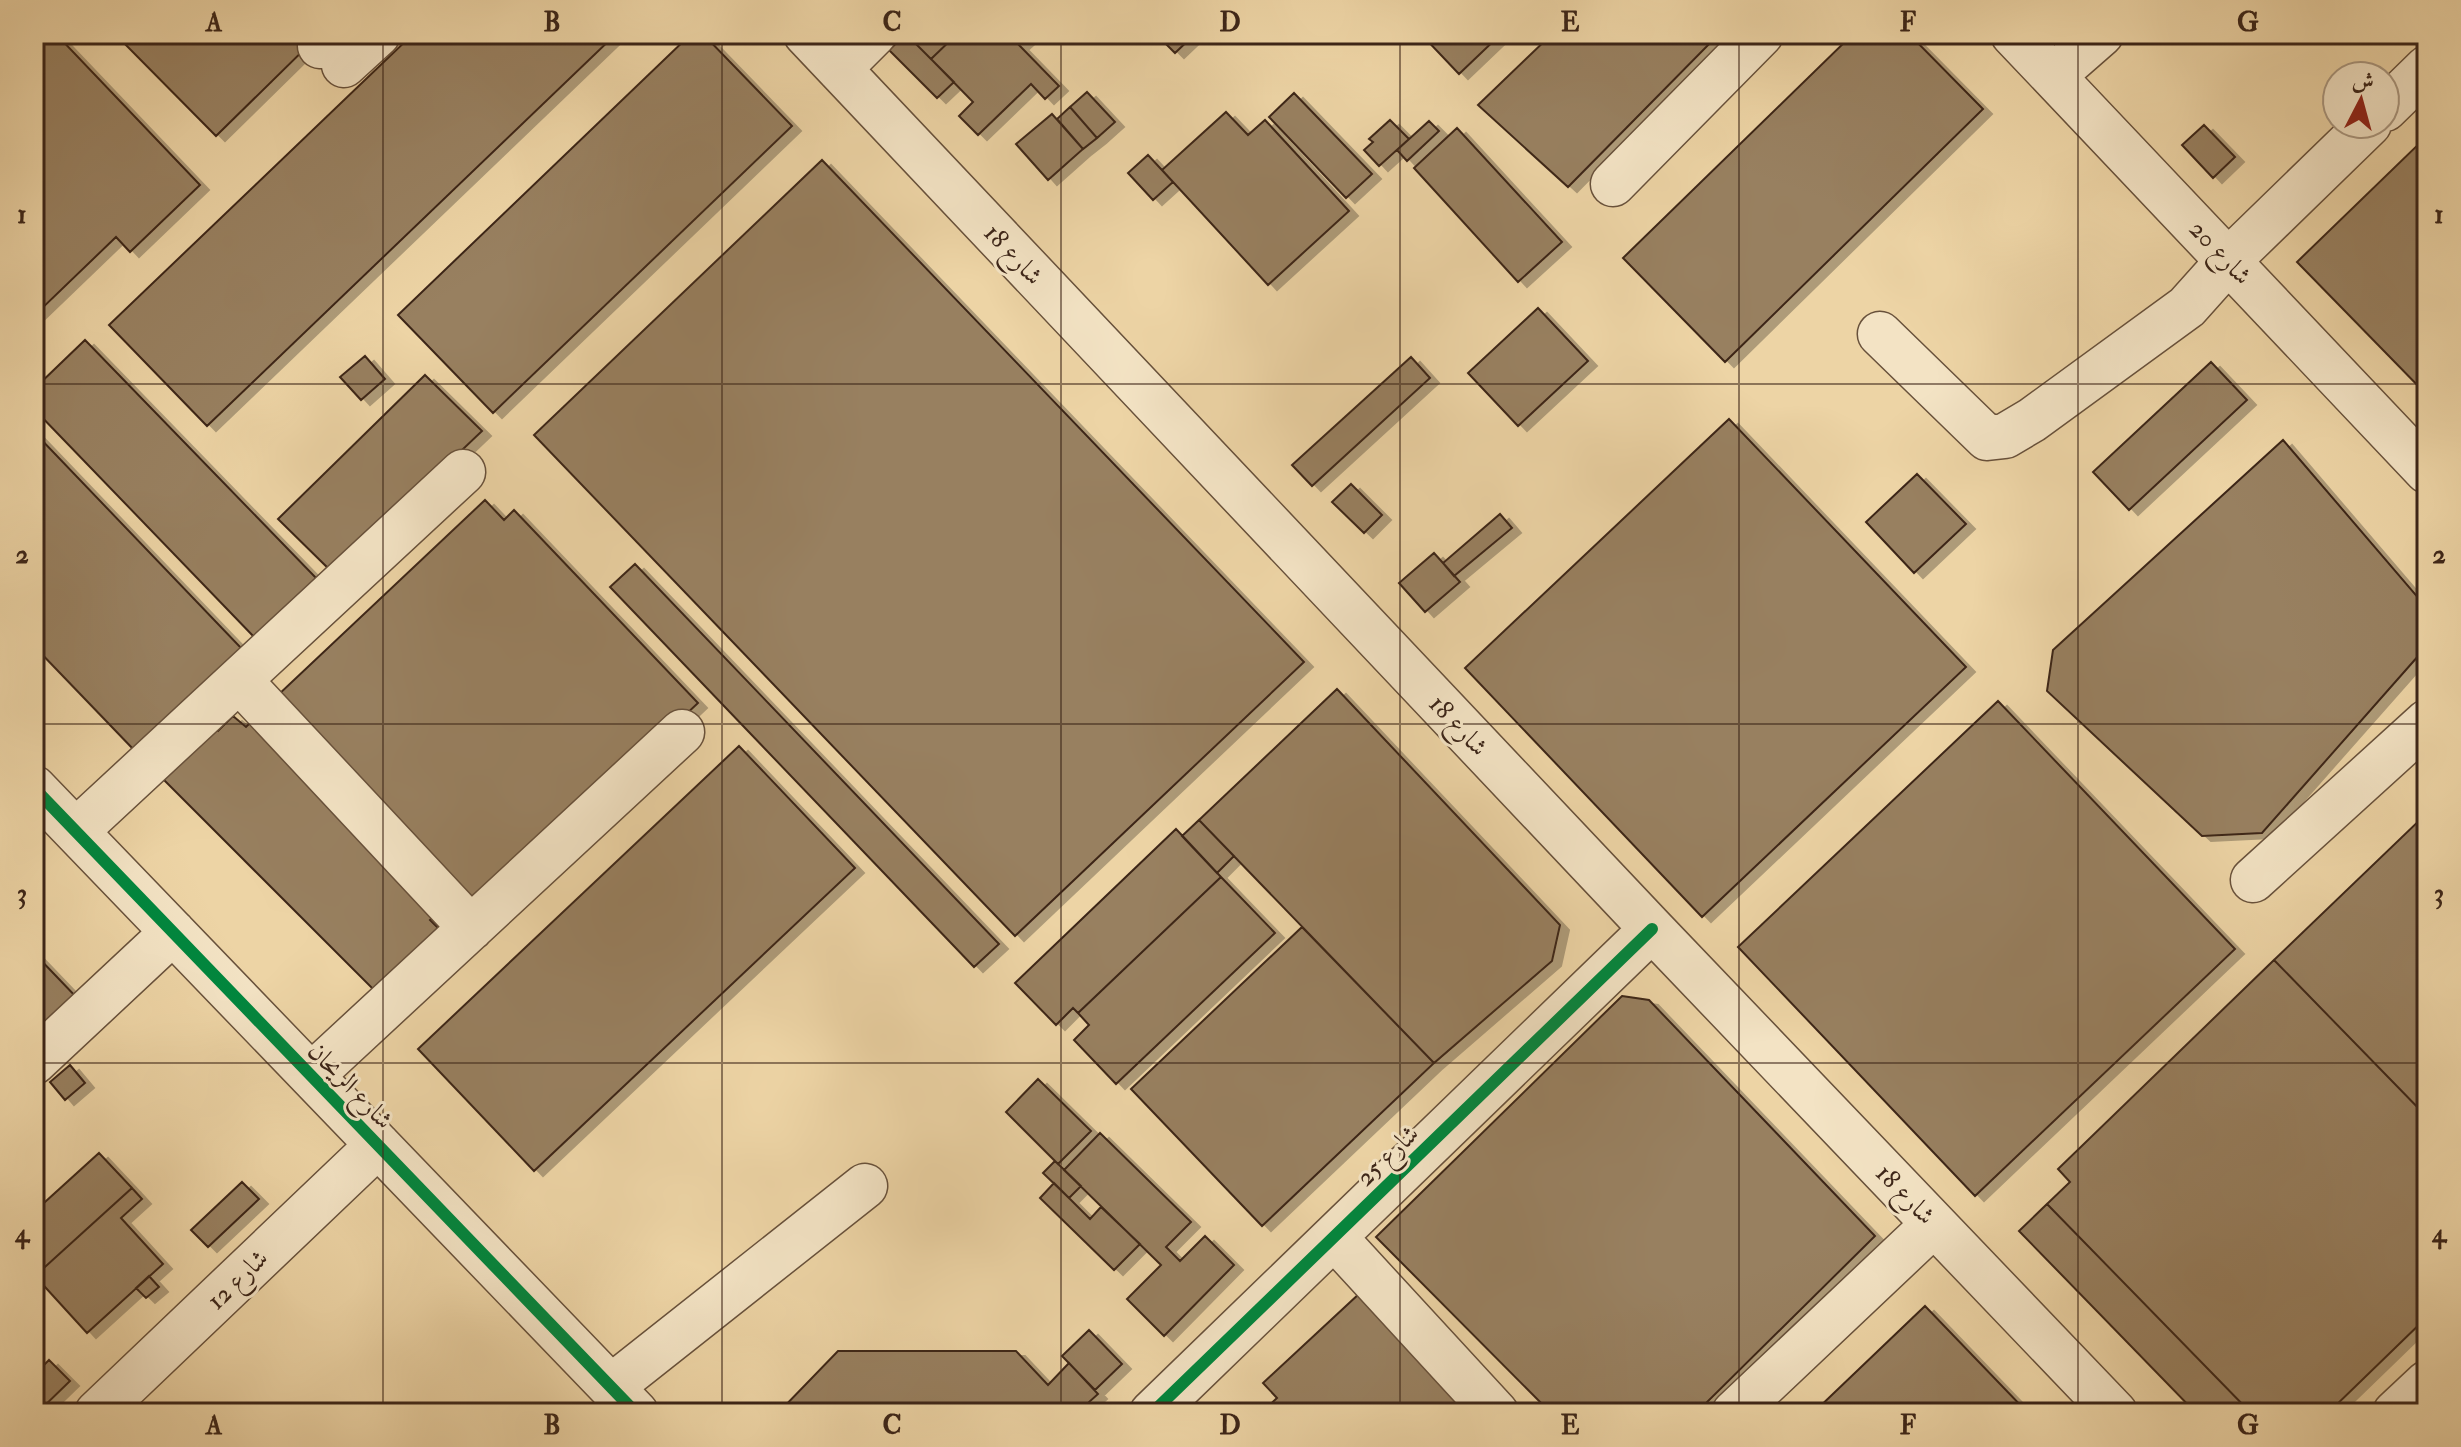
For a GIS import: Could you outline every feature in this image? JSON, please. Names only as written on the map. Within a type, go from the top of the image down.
[{"type":"street","points":[[332,48],[378,34]]},
{"type":"street","name":"شارع 18","points":[[806,34],[1652,929],[2115,1413]]},
{"type":"street","points":[[839,69],[874,34]]},
{"type":"street","points":[[1613,184],[1761,34]]},
{"type":"street","name":"شارع 20","points":[[2013,34],[2427,471]]},
{"type":"street","points":[[2053,76],[2101,34]]},
{"type":"street","points":[[2401,93],[2427,68]]},
{"type":"street","points":[[1880,334],[1987,438],[2005,436],[2032,420],[2187,307],[2229,260],[2353,140]]},
{"type":"street","points":[[76,831],[463,472]]},
{"type":"street","points":[[239,680],[471,928]]},
{"type":"street","points":[[2253,880],[2427,722]]},
{"type":"street","points":[[312,1075],[682,732]]},
{"type":"street","name":"شارع الريحان","points":[[34,788],[624,1400]]},
{"type":"street","name":"شارع 25","points":[[1152,1413],[1652,929]]},
{"type":"street","points":[[34,1062],[173,932]]},
{"type":"street","name":"شارع 12","points":[[97,1413],[378,1145]]},
{"type":"street","points":[[624,1400],[865,1186]]},
{"type":"street","points":[[1734,1413],[1934,1224]]},
{"type":"street","points":[[1334,1237],[1496,1413]]},
{"type":"street","points":[[2395,1413],[2427,1383]]},
{"type":"building","points":[[34,34],[56,34],[200,185],[130,252],[116,237],[34,316]]},
{"type":"building","points":[[115,34],[320,34],[216,136]]},
{"type":"building","points":[[413,34],[616,34],[207,426],[109,325]]},
{"type":"building","points":[[691,34],[703,34],[792,126],[493,413],[398,315]]},
{"type":"building","points":[[906,34],[954,82],[937,98],[889,50]]},
{"type":"building","points":[[924,34],[957,34],[931,59],[915,43]]},
{"type":"building","points":[[957,34],[1025,34],[1028,37],[1019,45],[1059,86],[1045,99],[1031,84],[978,135],[959,116],[973,102],[931,59]]},
{"type":"building","points":[[1156,34],[1195,34],[1175,53]]},
{"type":"building","points":[[1421,34],[1501,34],[1459,74]]},
{"type":"building","points":[[1552,34],[1719,34],[1568,187],[1478,105]]},
{"type":"building","points":[[1853,34],[1909,34],[1983,109],[1725,362],[1623,258]]},
{"type":"building","points":[[1087,92],[1115,122],[1097,138],[1070,107]]},
{"type":"building","points":[[1294,93],[1372,174],[1346,198],[1269,117]]},
{"type":"building","points":[[1070,107],[1097,138],[1083,149],[1057,119]]},
{"type":"building","points":[[1226,112],[1248,135],[1265,120],[1349,211],[1268,285],[1162,170]]},
{"type":"building","points":[[1052,114],[1083,149],[1048,180],[1016,144]]},
{"type":"building","points":[[1390,120],[1409,139],[1379,166],[1364,150],[1373,142],[1369,139]]},
{"type":"building","points":[[1429,121],[1439,131],[1407,161],[1397,150]]},
{"type":"building","points":[[2204,125],[2235,157],[2213,178],[2182,145]]},
{"type":"building","points":[[1457,128],[1562,242],[1518,282],[1414,168]]},
{"type":"building","points":[[2427,136],[2427,395],[2297,262]]},
{"type":"building","points":[[1148,155],[1173,182],[1153,200],[1128,173]]},
{"type":"building","points":[[822,160],[1304,662],[1015,936],[534,435]]},
{"type":"building","points":[[1538,308],[1588,361],[1518,426],[1468,373]]},
{"type":"building","points":[[85,340],[318,580],[256,639],[34,409],[34,389]]},
{"type":"building","points":[[365,356],[385,379],[361,400],[340,377]]},
{"type":"building","points":[[1411,357],[1430,378],[1312,486],[1292,465]]},
{"type":"building","points":[[2211,362],[2247,400],[2129,510],[2093,472]]},
{"type":"building","points":[[425,375],[482,431],[333,573],[278,519]]},
{"type":"building","points":[[1729,419],[1966,667],[1702,917],[1465,668]]},
{"type":"building","points":[[34,432],[242,649],[135,751],[34,646]]},
{"type":"building","points":[[2283,440],[2427,608],[2427,646],[2262,833],[2202,836],[2047,691],[2053,650]]},
{"type":"building","points":[[1917,474],[1966,524],[1914,573],[1866,522]]},
{"type":"building","points":[[1351,484],[1382,515],[1364,533],[1332,502]]},
{"type":"building","points":[[485,500],[504,520],[514,510],[698,703],[479,909],[277,696]]},
{"type":"building","points":[[1500,514],[1512,528],[1454,576],[1443,563]]},
{"type":"building","points":[[1434,553],[1460,582],[1425,612],[1399,583]]},
{"type":"building","points":[[635,564],[999,944],[974,967],[610,587]]},
{"type":"building","points":[[1337,689],[1560,925],[1552,961],[1434,1063],[1199,820]]},
{"type":"building","points":[[1998,701],[2235,949],[1975,1196],[1738,947]]},
{"type":"building","points":[[233,716],[246,727],[253,720],[441,909],[430,920],[452,942],[381,997],[161,777],[212,726],[218,731]]},
{"type":"building","points":[[739,746],[855,868],[534,1171],[418,1049]]},
{"type":"building","points":[[2427,813],[2427,1117],[2274,960]]},
{"type":"building","points":[[1199,820],[1234,856],[1217,873],[1182,836]]},
{"type":"building","points":[[1176,829],[1221,877],[1078,1013],[1073,1008],[1056,1025],[1015,983]]},
{"type":"building","points":[[1221,877],[1275,933],[1116,1084],[1074,1040],[1089,1025],[1078,1013]]},
{"type":"building","points":[[1302,927],[1434,1063],[1262,1226],[1131,1089]]},
{"type":"building","points":[[34,953],[80,1001],[34,1044]]},
{"type":"building","points":[[2274,960],[2427,1117],[2427,1317],[2328,1413],[2251,1413],[2047,1204],[2070,1182],[2058,1169]]},
{"type":"building","points":[[1622,996],[1649,1000],[1875,1236],[1696,1413],[1551,1413],[1376,1237]]},
{"type":"building","points":[[70,1065],[85,1083],[65,1100],[50,1082]]},
{"type":"building","points":[[1038,1079],[1091,1131],[1058,1164],[1006,1112]]},
{"type":"building","points":[[1100,1133],[1191,1222],[1166,1247],[1180,1261],[1205,1236],[1234,1265],[1164,1336],[1127,1299],[1161,1265],[1064,1170]]},
{"type":"building","points":[[99,1153],[132,1188],[35,1276],[34,1212]]},
{"type":"building","points":[[1055,1161],[1081,1186],[1069,1198],[1043,1173]]},
{"type":"building","points":[[242,1182],[259,1199],[208,1247],[191,1230]]},
{"type":"building","points":[[1054,1183],[1090,1219],[1101,1207],[1140,1244],[1114,1270],[1040,1198]]},
{"type":"building","points":[[132,1188],[142,1199],[121,1218],[163,1264],[87,1333],[35,1276]]},
{"type":"building","points":[[2047,1204],[2251,1413],[2196,1413],[2019,1231]]},
{"type":"building","points":[[149,1276],[159,1287],[146,1298],[136,1288]]},
{"type":"building","points":[[1360,1293],[1473,1413],[1261,1413],[1277,1398],[1263,1383]]},
{"type":"building","points":[[1925,1306],[2028,1413],[1813,1413]]},
{"type":"building","points":[[1089,1330],[1122,1364],[1095,1390],[1062,1356]]},
{"type":"building","points":[[838,1351],[1016,1351],[1048,1385],[1069,1363],[1098,1394],[1077,1413],[778,1413]]},
{"type":"building","points":[[49,1360],[70,1381],[34,1413],[34,1375]]},
{"type":"cycle path","points":[[34,788],[636,1413]]},
{"type":"cycle path","points":[[1152,1413],[1652,929]]}]
